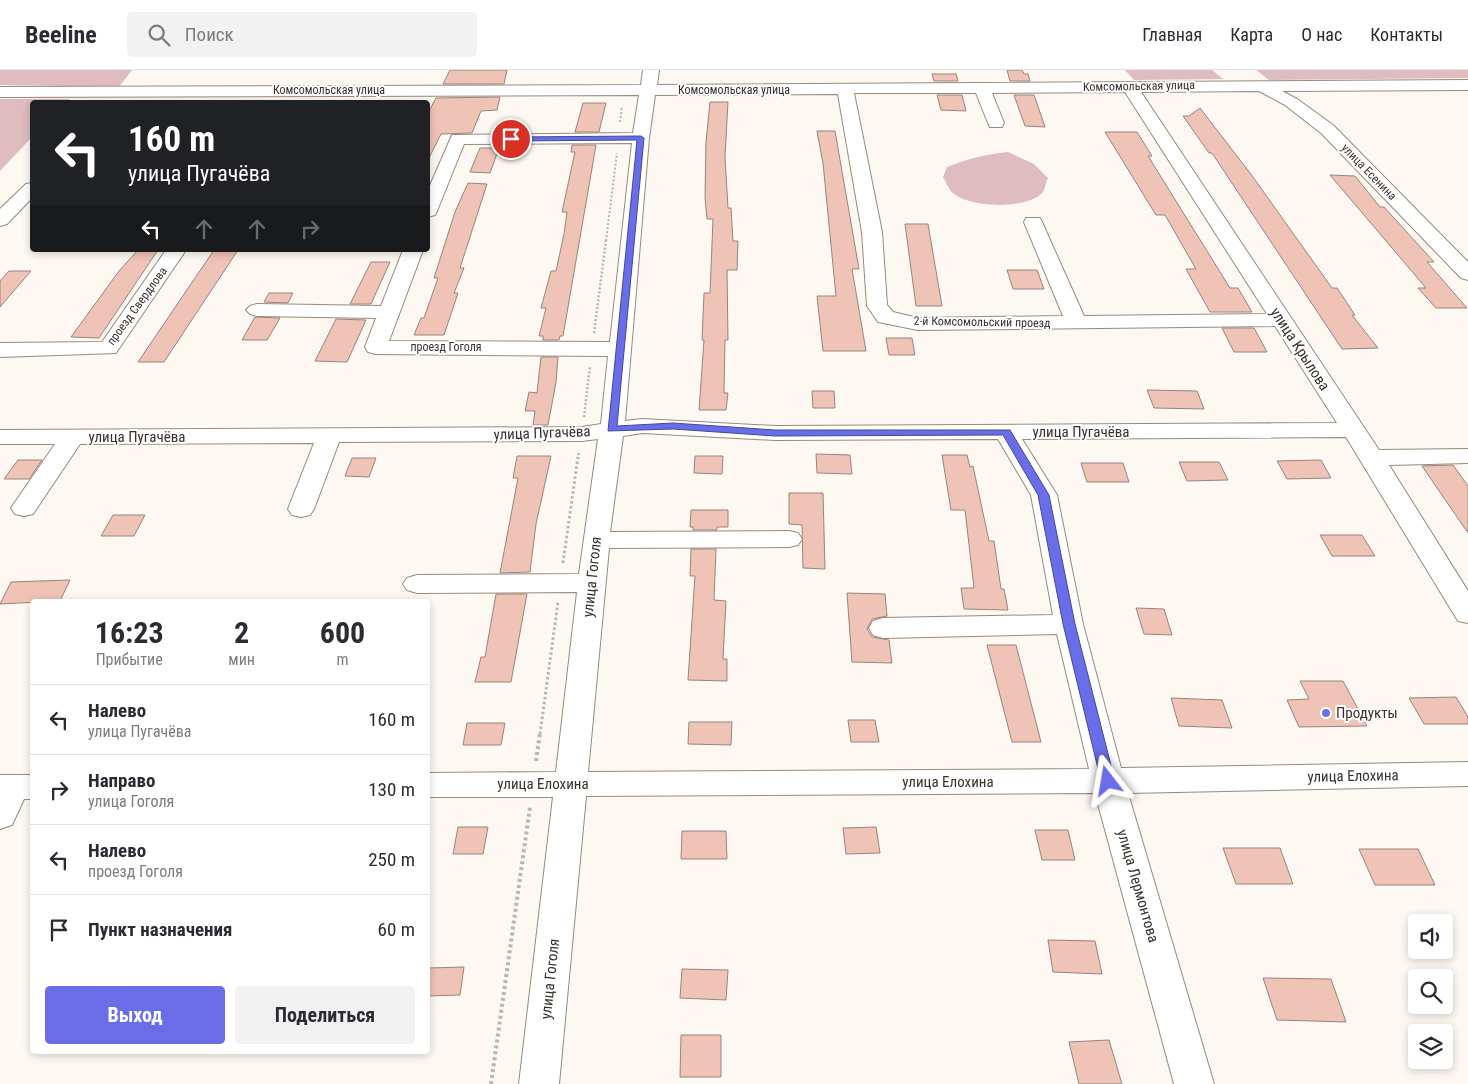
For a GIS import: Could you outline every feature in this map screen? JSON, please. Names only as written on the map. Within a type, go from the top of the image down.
[{"type":"street","points":[[192,91],[201,77]]},
{"type":"street","points":[[280,90],[289,77]]},
{"type":"street","name":"Комсомольская улица","points":[[0,92],[120,97],[192,91],[280,90],[385,83],[650,80],[845,89],[1461,85]]},
{"type":"street","name":"улица Гоголя","points":[[539,1084],[591,583],[612,429],[641,138],[650,80]]},
{"type":"street","name":"улица Есенина","points":[[1259,85],[1292,102],[1327,129],[1468,274]]},
{"type":"street","points":[[1461,85],[1468,94]]},
{"type":"street","name":"улица Крылова","points":[[1129,86],[1372,458],[1468,614]]},
{"type":"street","points":[[982,88],[996,123]]},
{"type":"street","name":"2-й Комсомольский проезд","points":[[845,89],[872,232],[877,306],[886,317],[918,324],[1281,320]]},
{"type":"street","points":[[430,206],[458,139],[641,138]]},
{"type":"street","points":[[430,163],[448,163]]},
{"type":"street","points":[[0,220],[30,190]]},
{"type":"street","points":[[1033,222],[1077,323]]},
{"type":"street","name":"проезд Свердлова","points":[[0,350],[108,348],[175,252]]},
{"type":"street","name":"проезд Гоголя","points":[[412,252],[391,312],[376,347],[620,349]]},
{"type":"street","points":[[258,310],[391,312]]},
{"type":"street","name":"улица Пугачёва","points":[[0,437],[582,434],[612,429],[673,426],[775,433],[1353,430]]},
{"type":"street","name":"улица Лермонтова","points":[[1006,432],[1044,495],[1069,624],[1108,781],[1194,1084]]},
{"type":"street","points":[[301,509],[330,436]]},
{"type":"street","points":[[24,508],[72,437]]},
{"type":"street","points":[[1372,458],[1468,456]]},
{"type":"street","points":[[596,540],[789,539]]},
{"type":"street","points":[[417,584],[591,583]]},
{"type":"street","points":[[883,628],[1069,624]]},
{"type":"street","name":"улица Елохина","points":[[430,785],[1108,781],[1468,774]]},
{"type":"street","points":[[0,816],[15,787]]},
{"type":"shaded area","points":[[0,70],[132,70],[119,87],[0,85]]},
{"type":"shaded area","points":[[1125,70],[1212,70],[1223,79],[1134,80]]},
{"type":"shaded area","points":[[1256,70],[1468,70],[1468,78],[1269,80]]},
{"type":"shaded area","points":[[0,99],[70,99],[30,100],[30,139],[0,171]]},
{"type":"shaded area","points":[[1008,152],[1034,164],[1048,178],[1043,192],[1035,198],[1025,202],[998,205],[972,202],[953,193],[943,177],[947,167],[977,157]]},
{"type":"building","points":[[450,70],[507,70],[504,84],[443,84]]},
{"type":"building","points":[[1007,70],[1022,70],[1024,74],[1028,74],[1030,81],[1010,81]]},
{"type":"building","points":[[932,74],[956,74],[958,81],[934,81]]},
{"type":"building","points":[[937,95],[962,95],[966,111],[941,110]]},
{"type":"building","points":[[1014,95],[1034,95],[1045,127],[1025,126]]},
{"type":"building","points":[[500,97],[497,110],[481,111],[472,133],[441,134],[430,156],[430,109],[436,98]]},
{"type":"building","points":[[710,102],[728,102],[725,157],[728,208],[731,208],[733,241],[738,241],[737,270],[727,270],[728,340],[725,340],[724,393],[728,393],[726,410],[699,410],[704,340],[702,340],[704,293],[710,293],[713,219],[707,219],[705,197],[706,142]]},
{"type":"building","points":[[583,103],[606,103],[599,132],[575,132]]},
{"type":"building","points":[[1200,108],[1253,177],[1332,288],[1337,288],[1355,315],[1352,315],[1378,348],[1342,349],[1212,153],[1209,153],[1183,116],[1189,116]]},
{"type":"building","points":[[817,131],[835,131],[859,269],[852,269],[866,351],[823,351],[817,296],[836,296],[823,163]]},
{"type":"building","points":[[1105,132],[1137,132],[1152,156],[1148,156],[1230,288],[1238,288],[1252,312],[1210,312],[1186,269],[1196,269],[1165,215],[1156,215]]},
{"type":"building","points":[[572,145],[596,145],[563,336],[560,336],[559,340],[543,340],[543,336],[539,336],[546,308],[541,308],[551,271],[556,271],[564,234],[567,212],[562,212],[575,152],[571,152]]},
{"type":"building","points":[[480,148],[499,148],[490,173],[470,172]]},
{"type":"building","points":[[1330,175],[1355,176],[1380,207],[1384,207],[1434,262],[1427,262],[1467,308],[1436,308],[1418,288],[1426,288]]},
{"type":"building","points":[[468,183],[487,184],[460,268],[464,268],[454,293],[458,293],[444,335],[414,335],[421,318],[424,318],[438,278],[434,278],[455,212]]},
{"type":"building","points":[[905,224],[928,224],[942,306],[916,306]]},
{"type":"building","points":[[136,252],[157,252],[99,338],[71,337],[119,271]]},
{"type":"building","points":[[213,252],[237,252],[164,362],[138,362]]},
{"type":"building","points":[[371,262],[390,262],[371,304],[350,304]]},
{"type":"building","points":[[1007,270],[1037,270],[1044,289],[1013,289]]},
{"type":"building","points":[[9,271],[31,271],[0,307],[0,281]]},
{"type":"building","points":[[269,293],[293,293],[288,303],[264,302]]},
{"type":"building","points":[[255,317],[280,318],[267,340],[242,340]]},
{"type":"building","points":[[336,319],[366,320],[347,362],[315,361]]},
{"type":"building","points":[[1222,328],[1254,328],[1267,352],[1234,352]]},
{"type":"building","points":[[886,338],[912,338],[915,355],[889,355]]},
{"type":"building","points":[[541,357],[558,357],[556,382],[548,425],[533,425],[535,411],[525,411],[529,392],[537,393]]},
{"type":"building","points":[[1147,390],[1197,391],[1204,409],[1154,408]]},
{"type":"building","points":[[812,391],[834,391],[835,408],[813,408]]},
{"type":"building","points":[[816,454],[850,455],[852,474],[817,473]]},
{"type":"building","points":[[942,455],[967,455],[970,467],[973,466],[989,541],[994,541],[1001,589],[1004,589],[1008,610],[964,609],[961,588],[974,588],[965,510],[951,510]]},
{"type":"building","points":[[517,456],[551,456],[536,524],[530,572],[500,573],[518,478],[513,478]]},
{"type":"building","points":[[695,456],[723,456],[722,474],[694,473]]},
{"type":"building","points":[[352,458],[376,458],[369,477],[345,476]]},
{"type":"building","points":[[18,460],[42,460],[29,479],[4,479]]},
{"type":"building","points":[[1321,460],[1331,478],[1287,479],[1277,461]]},
{"type":"building","points":[[1179,462],[1219,462],[1228,480],[1187,481]]},
{"type":"building","points":[[1081,463],[1123,463],[1129,482],[1087,482]]},
{"type":"building","points":[[1453,465],[1468,486],[1468,533],[1422,466]]},
{"type":"building","points":[[789,493],[823,493],[825,569],[803,568],[802,525],[789,524]]},
{"type":"building","points":[[691,510],[728,510],[728,527],[717,527],[717,530],[693,530],[693,527],[690,527]]},
{"type":"building","points":[[113,515],[145,515],[134,536],[101,536]]},
{"type":"building","points":[[1320,535],[1362,535],[1375,556],[1332,556]]},
{"type":"building","points":[[691,549],[716,549],[714,600],[726,601],[723,659],[727,659],[727,681],[688,680],[695,576],[690,576]]},
{"type":"building","points":[[70,580],[61,599],[30,599],[30,602],[0,604],[11,582]]},
{"type":"building","points":[[847,593],[885,594],[887,616],[872,619],[867,629],[872,637],[889,640],[892,663],[852,662]]},
{"type":"building","points":[[496,594],[527,594],[511,682],[475,682],[481,657],[485,657]]},
{"type":"building","points":[[1136,608],[1164,609],[1172,635],[1144,634]]},
{"type":"building","points":[[987,645],[1016,645],[1041,742],[1012,742]]},
{"type":"building","name":"Продукты","points":[[1300,681],[1343,681],[1367,726],[1299,727],[1287,700],[1309,699]]},
{"type":"building","points":[[1456,697],[1468,717],[1468,724],[1424,724],[1409,698]]},
{"type":"building","points":[[1171,698],[1222,700],[1232,728],[1179,726]]},
{"type":"building","points":[[848,720],[875,720],[879,742],[851,742]]},
{"type":"building","points":[[689,722],[732,722],[731,745],[688,744]]},
{"type":"building","points":[[467,723],[505,723],[501,745],[463,745]]},
{"type":"building","points":[[458,827],[488,827],[483,854],[453,854]]},
{"type":"building","points":[[876,827],[880,853],[846,854],[843,828]]},
{"type":"building","points":[[1035,830],[1068,830],[1075,860],[1042,860]]},
{"type":"building","points":[[682,831],[726,831],[727,859],[681,859]]},
{"type":"building","points":[[1223,848],[1280,848],[1293,884],[1236,884]]},
{"type":"building","points":[[1359,849],[1418,849],[1435,885],[1375,885]]},
{"type":"building","points":[[1048,940],[1095,941],[1102,974],[1053,972]]},
{"type":"building","points":[[464,967],[460,995],[430,996],[430,968]]},
{"type":"building","points":[[682,969],[728,970],[726,1000],[680,998]]},
{"type":"building","points":[[1263,978],[1331,979],[1346,1022],[1277,1020]]},
{"type":"building","points":[[681,1035],[721,1035],[721,1077],[680,1077]]},
{"type":"building","points":[[1109,1040],[1122,1084],[1079,1084],[1069,1042]]},
{"type":"place","name":"Продукты","points":[[1326,713]]},
{"type":"route","points":[[511,139],[641,138],[612,429],[642,426],[673,426],[775,433],[1006,432],[1044,495],[1069,624],[1108,781]]}]
